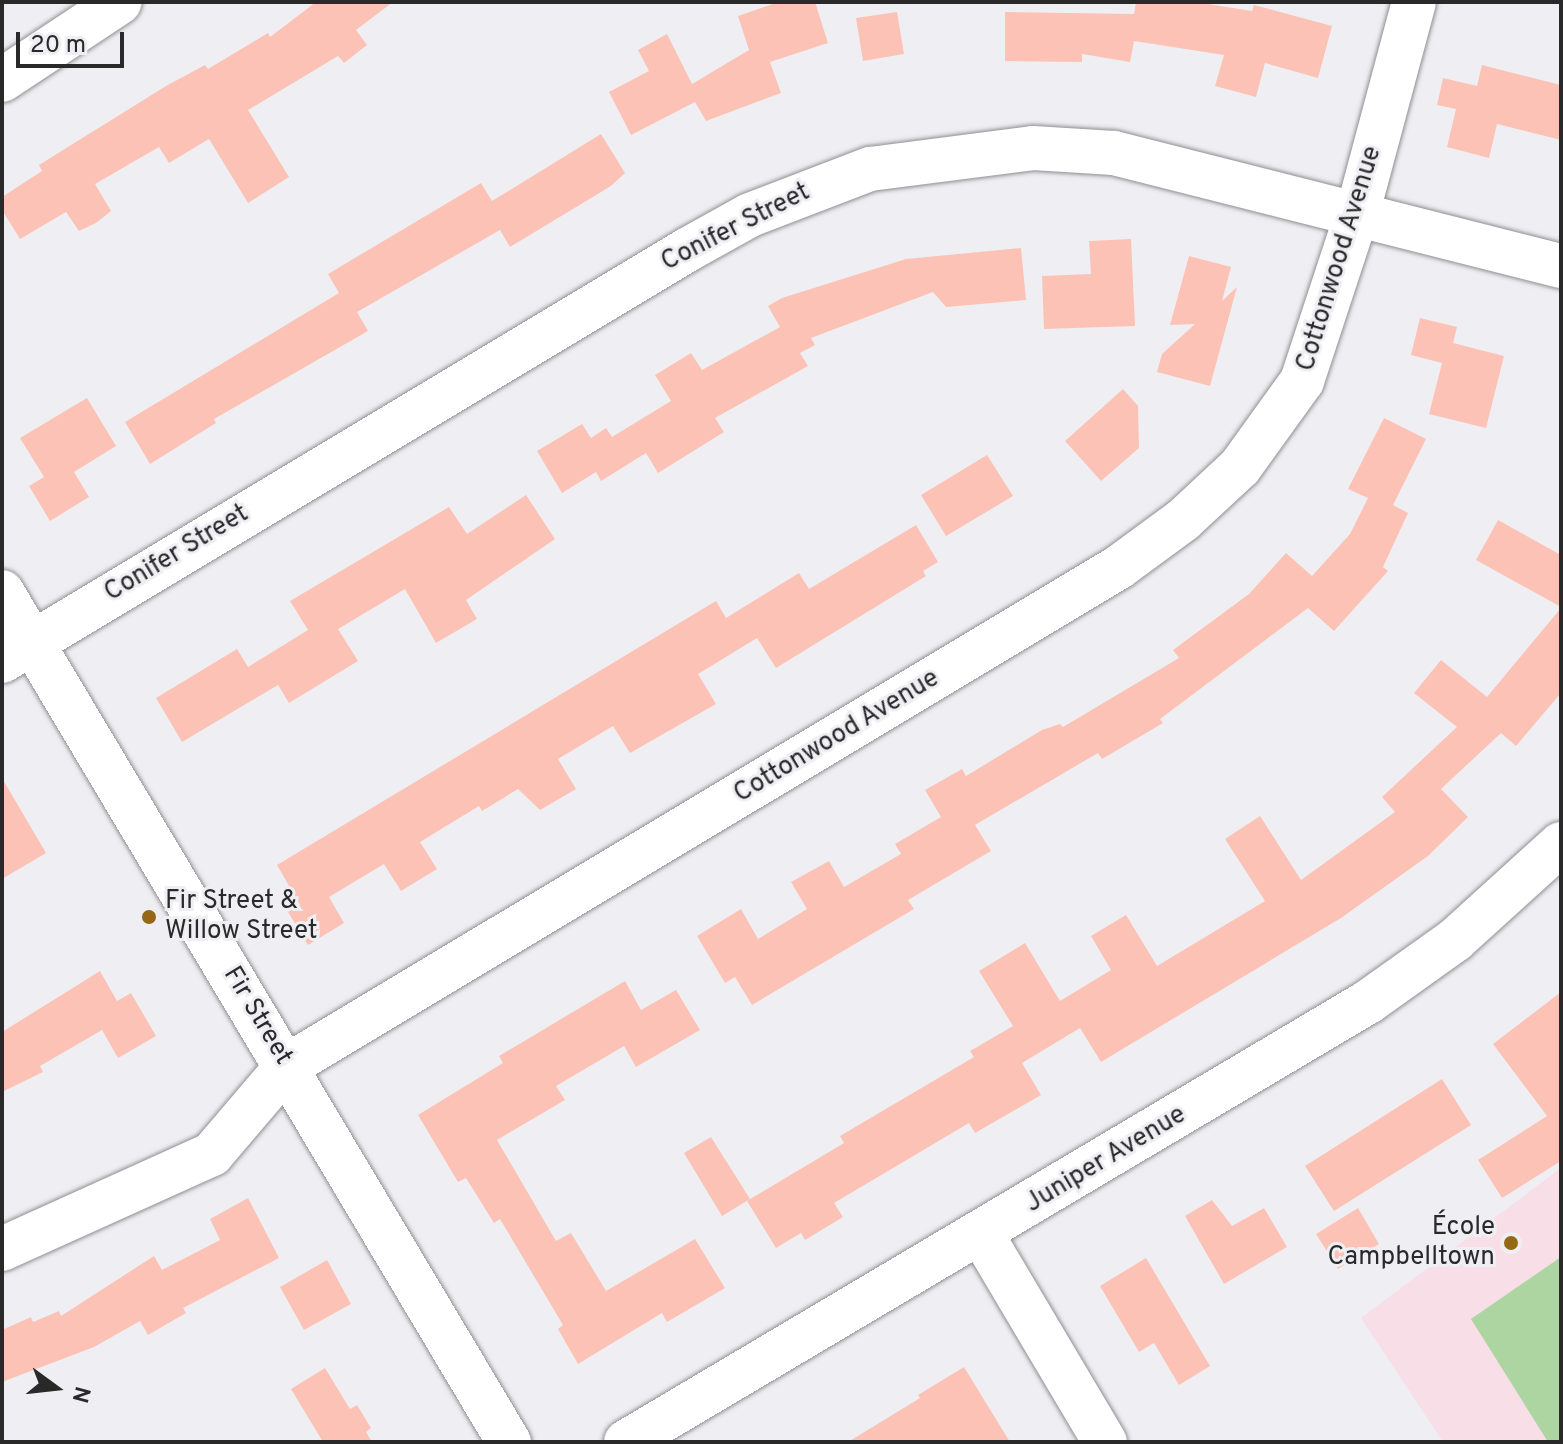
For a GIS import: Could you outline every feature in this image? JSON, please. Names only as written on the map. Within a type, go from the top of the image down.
[{"type":"street","points":[[2,80],[120,2]]},
{"type":"street","name":"Cottonwood Avenue","points":[[2,1249],[212,1154],[287,1066],[1119,567],[1183,520],[1240,467],[1302,381],[1358,211],[1414,2]]},
{"type":"street","name":"Conifer Street","points":[[17,651],[737,222],[809,189],[870,169],[1033,148],[1114,153],[1358,211],[1561,266]]},
{"type":"street","name":"Fir Street","points":[[2,592],[17,651],[287,1066],[509,1442]]},
{"type":"street","name":"Juniper Avenue","points":[[626,1442],[982,1235],[1368,1002],[1455,940],[1561,844]]},
{"type":"street","points":[[982,1235],[1105,1442]]},
{"type":"shaded area","name":"École Campbelltown","points":[[1561,1168],[1561,1442],[1443,1442],[1361,1318]]},
{"type":"green space","points":[[1561,1257],[1561,1442],[1548,1442],[1471,1319]]},
{"type":"building","points":[[316,2],[393,2],[356,30],[367,45],[344,63],[338,56],[248,110],[289,177],[248,203],[209,139],[169,163],[159,147],[95,184],[111,211],[96,223],[79,231],[66,212],[20,239],[2,210],[2,197],[42,171],[39,165],[166,86],[205,65],[208,69],[268,33],[270,37]]},
{"type":"building","points":[[779,2],[815,2],[828,43],[770,62],[781,93],[706,121],[695,102],[631,135],[609,92],[649,71],[638,50],[667,34],[692,84],[749,50],[738,16]]},
{"type":"building","points":[[1136,2],[1195,2],[1252,11],[1254,5],[1332,26],[1318,78],[1265,63],[1256,97],[1215,86],[1224,55],[1134,41],[1130,62],[1082,54],[1082,62],[1005,61],[1005,12],[1134,14]]},
{"type":"building","points":[[897,12],[904,54],[863,61],[856,18]]},
{"type":"building","points":[[1482,65],[1561,85],[1561,140],[1497,124],[1489,158],[1447,147],[1456,109],[1437,105],[1443,78],[1477,86]]},
{"type":"building","points":[[601,134],[625,173],[611,186],[510,247],[500,230],[357,312],[368,331],[214,419],[216,423],[150,464],[125,422],[339,293],[328,274],[481,183],[492,201]]},
{"type":"building","points":[[1131,239],[1135,326],[1044,329],[1042,276],[1091,274],[1089,241]]},
{"type":"building","points":[[1021,248],[1026,300],[946,307],[933,292],[811,338],[815,345],[800,353],[808,366],[715,418],[724,432],[658,473],[646,453],[601,481],[596,472],[562,493],[537,451],[582,424],[591,438],[606,428],[612,437],[671,401],[655,375],[691,353],[702,370],[780,327],[768,306],[782,298],[906,259]]},
{"type":"building","points":[[1189,256],[1231,267],[1222,301],[1237,287],[1210,386],[1157,372],[1162,354],[1195,324],[1170,325]]},
{"type":"building","points":[[1420,318],[1457,327],[1453,343],[1504,356],[1486,428],[1429,414],[1442,363],[1411,355]]},
{"type":"building","points":[[1123,389],[1138,406],[1139,448],[1101,481],[1065,441]]},
{"type":"building","points":[[87,398],[116,446],[74,472],[89,497],[50,521],[29,486],[44,477],[20,438]]},
{"type":"building","points":[[1384,418],[1426,439],[1393,505],[1408,513],[1383,567],[1388,571],[1334,631],[1308,608],[1160,719],[1163,723],[1102,759],[1098,753],[975,825],[991,851],[908,900],[914,909],[752,1005],[735,977],[725,983],[697,936],[741,909],[758,939],[807,909],[791,882],[829,861],[844,887],[901,854],[895,844],[941,817],[925,790],[962,769],[966,776],[1042,730],[1060,724],[1063,727],[1179,658],[1173,650],[1249,594],[1286,553],[1312,576],[1350,534],[1368,498],[1348,489]]},
{"type":"building","points":[[987,455],[1013,496],[946,536],[921,495]]},
{"type":"building","points":[[526,495],[555,539],[466,600],[477,619],[436,643],[405,589],[338,629],[358,661],[289,703],[278,685],[182,742],[156,698],[237,649],[248,667],[308,630],[290,601],[449,507],[467,534]]},
{"type":"building","points":[[1498,520],[1561,555],[1561,607],[1476,560]]},
{"type":"building","points":[[916,525],[938,562],[923,571],[926,576],[776,668],[757,638],[698,674],[716,704],[630,753],[613,726],[558,759],[576,789],[540,810],[518,789],[482,811],[479,806],[420,842],[437,869],[401,891],[384,864],[329,897],[344,923],[308,945],[288,912],[300,905],[277,865],[716,601],[726,618],[799,573],[809,589]]},
{"type":"building","points":[[1561,608],[1561,693],[1516,746],[1501,733],[1441,789],[1468,817],[1428,856],[1341,918],[1101,1062],[1080,1028],[1022,1063],[1041,1095],[975,1133],[969,1123],[834,1203],[843,1217],[805,1240],[801,1233],[776,1248],[747,1201],[844,1143],[840,1136],[974,1057],[970,1051],[1013,1026],[979,971],[1025,943],[1060,1001],[1111,970],[1091,936],[1126,915],[1157,966],[1265,901],[1225,839],[1260,816],[1301,880],[1395,812],[1382,797],[1457,727],[1414,693],[1441,660],[1487,697]]},
{"type":"building","points":[[2,778],[46,853],[2,879]]},
{"type":"building","points":[[100,971],[117,1001],[131,993],[156,1036],[118,1058],[102,1030],[40,1066],[43,1072],[2,1092],[2,1032]]},
{"type":"building","points":[[625,981],[641,1010],[676,990],[700,1030],[636,1067],[624,1046],[556,1086],[565,1100],[497,1140],[556,1241],[571,1233],[606,1291],[695,1239],[725,1288],[667,1322],[662,1313],[578,1364],[558,1329],[563,1325],[500,1219],[494,1223],[466,1178],[458,1182],[418,1115],[503,1063],[499,1056]]},
{"type":"building","points":[[1561,992],[1561,1161],[1502,1198],[1478,1160],[1547,1116],[1493,1044]]},
{"type":"building","points":[[1442,1079],[1471,1125],[1334,1211],[1305,1166]]},
{"type":"building","points":[[711,1137],[750,1199],[722,1216],[684,1153]]},
{"type":"building","points":[[248,1198],[279,1258],[183,1308],[186,1313],[148,1335],[140,1321],[94,1347],[2,1382],[2,1330],[31,1317],[33,1322],[59,1311],[61,1316],[154,1256],[162,1270],[220,1240],[210,1219]]},
{"type":"building","points":[[1212,1200],[1232,1226],[1264,1208],[1287,1247],[1224,1284],[1185,1216]]},
{"type":"building","points":[[1358,1208],[1379,1244],[1338,1269],[1316,1234]]},
{"type":"building","points":[[1146,1258],[1210,1366],[1179,1385],[1154,1343],[1139,1352],[1100,1286]]},
{"type":"building","points":[[327,1260],[351,1304],[304,1330],[280,1287]]},
{"type":"building","points":[[964,1367],[1010,1442],[848,1442],[920,1398],[918,1395]]},
{"type":"building","points":[[325,1368],[350,1409],[357,1405],[371,1428],[366,1432],[372,1442],[323,1442],[291,1389]]},
{"type":"place","name":"Fir Street & Willow Street","points":[[149,917]]},
{"type":"place","name":"École Campbelltown","points":[[1511,1243]]}]
